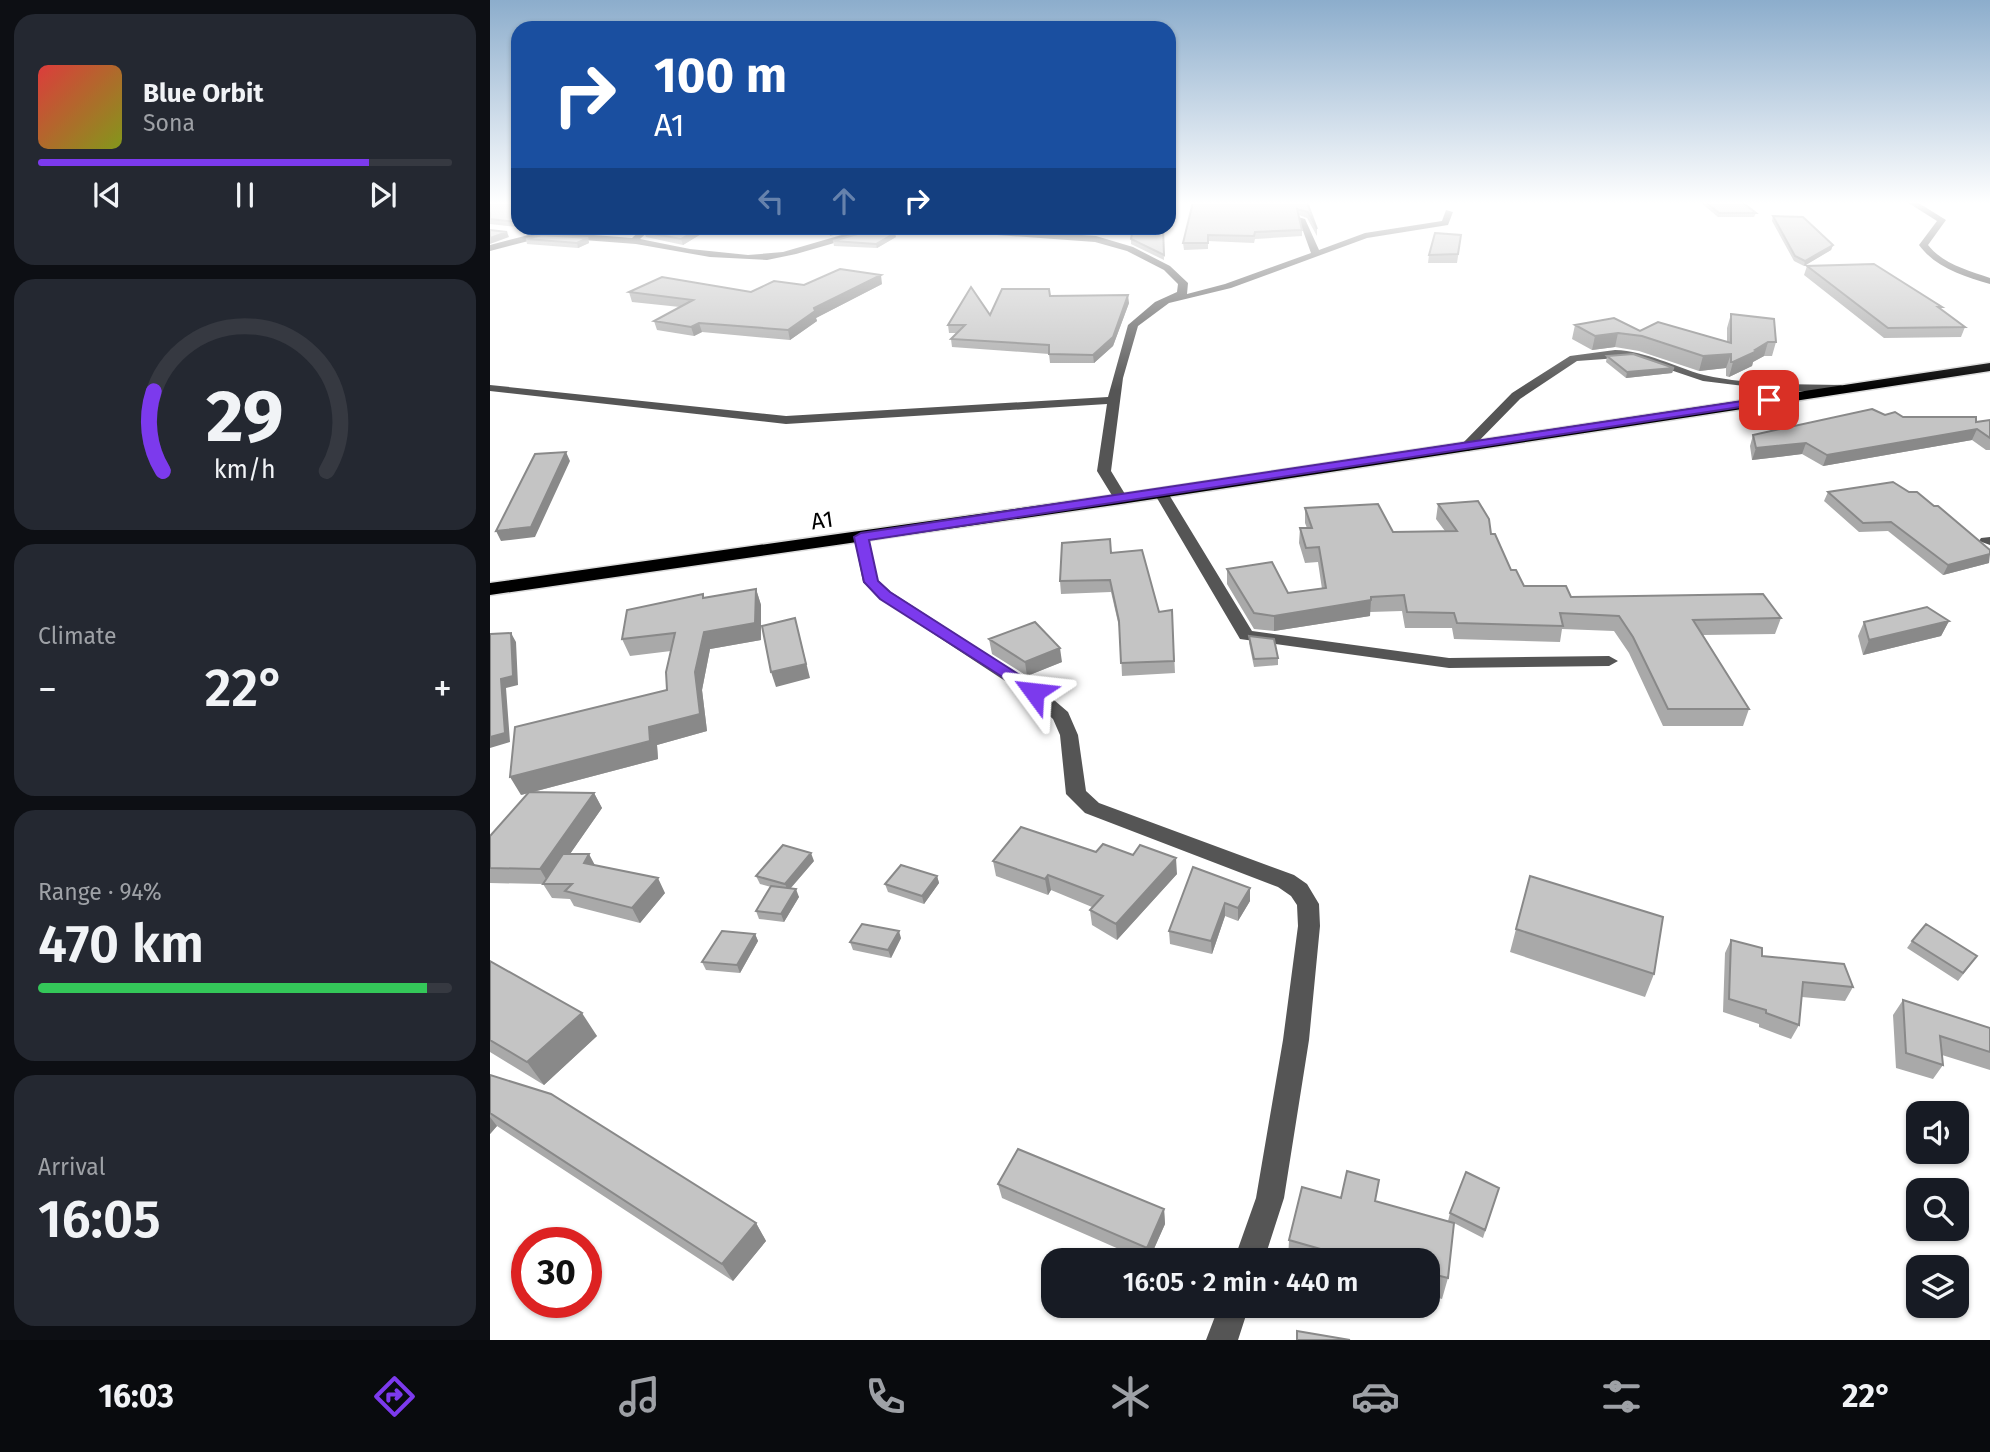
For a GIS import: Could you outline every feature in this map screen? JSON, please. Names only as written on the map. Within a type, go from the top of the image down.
[{"type":"highway","name":"A1","points":[[490,589],[1121,499],[1990,367]]},
{"type":"street","points":[[1121,499],[1104,471],[1114,400],[1133,326],[1159,304],[1182,294],[1183,283],[1160,265]]},
{"type":"street","points":[[1159,304],[1228,286],[1287,265]]},
{"type":"street","points":[[1948,265],[1990,281]]},
{"type":"street","points":[[1464,448],[1516,396],[1574,358],[1615,353],[1633,354],[1703,378],[1777,387],[1841,389]]},
{"type":"street","points":[[490,388],[786,420],[1114,400]]},
{"type":"street","points":[[1161,493],[1246,635],[1449,663],[1609,661]]},
{"type":"street","points":[[861,537],[871,582],[885,596],[1034,692],[1061,716],[1069,735],[1076,794],[1091,808],[1286,881],[1299,890],[1308,904],[1309,926],[1296,1040],[1270,1198],[1253,1248]]},
{"type":"street","points":[[1222,1340],[1230,1318]]},
{"type":"building","points":[[1875,265],[1942,307],[1938,307],[1965,327],[1888,328],[1807,266]]},
{"type":"building","points":[[840,269],[881,275],[814,308],[815,311],[788,330],[699,323],[691,327],[654,321],[693,300],[629,292],[662,277],[751,292],[774,281],[804,285]]},
{"type":"building","points":[[971,287],[990,315],[1002,289],[1049,289],[1050,296],[1128,295],[1113,337],[1093,355],[1049,354],[1049,345],[951,339],[965,325],[948,325]]},
{"type":"building","points":[[1731,314],[1774,319],[1776,342],[1768,342],[1755,350],[1757,351],[1731,362],[1731,354],[1703,356],[1642,336],[1618,333],[1595,336],[1575,325],[1614,318],[1640,331],[1658,322],[1731,343]]},
{"type":"building","points":[[1633,354],[1674,368],[1627,372],[1607,356]]},
{"type":"building","points":[[1872,409],[1885,415],[1895,412],[1903,417],[1976,417],[1976,422],[1990,420],[1990,438],[1977,429],[1827,455],[1806,443],[1756,448],[1753,435]]},
{"type":"building","points":[[566,452],[531,527],[496,531],[535,454]]},
{"type":"building","points":[[1893,482],[1909,492],[1917,492],[1934,506],[1938,506],[1990,550],[1990,554],[1948,565],[1891,522],[1863,523],[1828,492]]},
{"type":"building","points":[[1478,501],[1489,519],[1491,534],[1495,534],[1511,570],[1516,570],[1524,586],[1566,586],[1571,597],[1763,594],[1781,618],[1693,620],[1749,709],[1668,709],[1633,637],[1619,616],[1560,613],[1563,626],[1457,623],[1454,613],[1407,612],[1404,595],[1371,597],[1371,600],[1274,616],[1254,613],[1227,569],[1272,562],[1288,593],[1326,588],[1319,547],[1306,548],[1300,528],[1312,528],[1305,508],[1378,504],[1393,532],[1457,531],[1438,504]]},
{"type":"building","points":[[1110,539],[1111,553],[1142,550],[1159,612],[1172,610],[1174,661],[1121,663],[1119,621],[1110,580],[1060,581],[1062,543]]},
{"type":"building","points":[[756,589],[755,623],[704,632],[695,672],[700,714],[649,727],[650,741],[510,777],[515,727],[667,690],[666,672],[675,633],[622,639],[627,610],[703,594],[703,598]]},
{"type":"building","points":[[1927,607],[1949,621],[1869,640],[1864,622]]},
{"type":"building","points":[[795,618],[806,664],[771,672],[762,626]]},
{"type":"building","points":[[1035,622],[1060,648],[1025,662],[989,639]]},
{"type":"building","points":[[511,633],[513,676],[501,679],[505,733],[490,737],[490,634]]},
{"type":"building","points":[[1249,636],[1274,639],[1278,658],[1254,659]]},
{"type":"building","points":[[529,792],[594,793],[540,869],[490,868],[490,836]]},
{"type":"building","points":[[1021,827],[1096,852],[1103,844],[1133,855],[1140,845],[1176,858],[1116,924],[1090,910],[1103,896],[1048,875],[1045,879],[993,861]]},
{"type":"building","points":[[783,845],[811,853],[785,884],[756,876]]},
{"type":"building","points":[[563,854],[589,854],[584,863],[658,878],[632,908],[565,891],[572,884],[543,884]]},
{"type":"building","points":[[901,865],[937,876],[922,896],[885,884]]},
{"type":"building","points":[[1193,867],[1250,888],[1238,908],[1225,903],[1211,941],[1169,931]]},
{"type":"building","points":[[1530,876],[1663,917],[1654,974],[1516,929]]},
{"type":"building","points":[[771,886],[796,889],[781,914],[756,911]]},
{"type":"building","points":[[862,924],[899,931],[888,950],[850,942]]},
{"type":"building","points":[[1926,924],[1977,956],[1963,973],[1912,941]]},
{"type":"building","points":[[722,931],[755,934],[737,965],[702,962]]},
{"type":"building","points":[[1731,940],[1762,948],[1762,956],[1844,964],[1853,987],[1803,982],[1799,1025],[1766,1013],[1766,1010],[1729,999]]},
{"type":"building","points":[[490,961],[582,1013],[527,1062],[490,1040]]},
{"type":"building","points":[[1903,1000],[1990,1028],[1990,1052],[1940,1036],[1943,1065],[1906,1053]]},
{"type":"building","points":[[490,1075],[551,1094],[756,1223],[722,1264],[490,1113]]},
{"type":"building","points":[[1018,1149],[1164,1209],[1147,1248],[998,1184]]},
{"type":"building","points":[[1347,1171],[1379,1180],[1375,1201],[1454,1223],[1448,1278],[1440,1276],[1440,1248],[1317,1248],[1289,1240],[1302,1187],[1341,1198]]},
{"type":"building","points":[[1466,1172],[1499,1188],[1485,1230],[1450,1213]]},
{"type":"building","points":[[1297,1331],[1350,1340],[1297,1340]]},
{"type":"route","points":[[1034,692],[885,596],[871,582],[861,537],[1769,400]]}]
